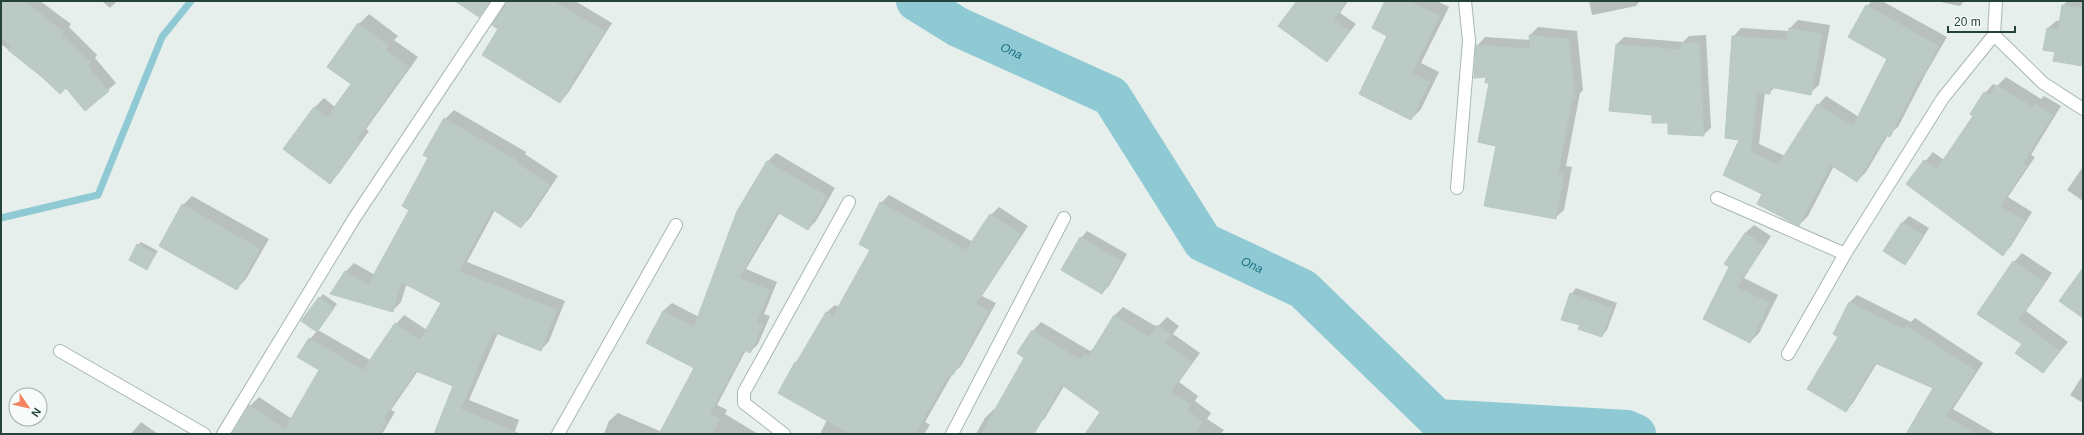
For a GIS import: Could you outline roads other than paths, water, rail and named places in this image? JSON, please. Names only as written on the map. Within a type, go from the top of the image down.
[{"type":"street","points":[[223,434],[355,217],[499,1]]},
{"type":"street","points":[[1457,188],[1469,41],[1465,1]]},
{"type":"street","points":[[1788,354],[1845,254],[1943,98],[1994,35],[1996,1]]},
{"type":"street","points":[[1994,35],[2043,83],[2083,109]]},
{"type":"street","points":[[1717,198],[1845,254]]},
{"type":"street","points":[[784,434],[744,403],[744,392],[849,202]]},
{"type":"street","points":[[952,434],[1064,218]]},
{"type":"street","points":[[558,434],[676,225]]},
{"type":"street","points":[[60,351],[204,434]]},
{"type":"waterway","points":[[1,218],[98,195],[162,37],[191,1]]},
{"type":"waterway","name":"Ona","points":[[916,1],[958,27],[1111,96],[1203,242],[1303,289],[1437,419],[1627,430],[1636,434]]}]
